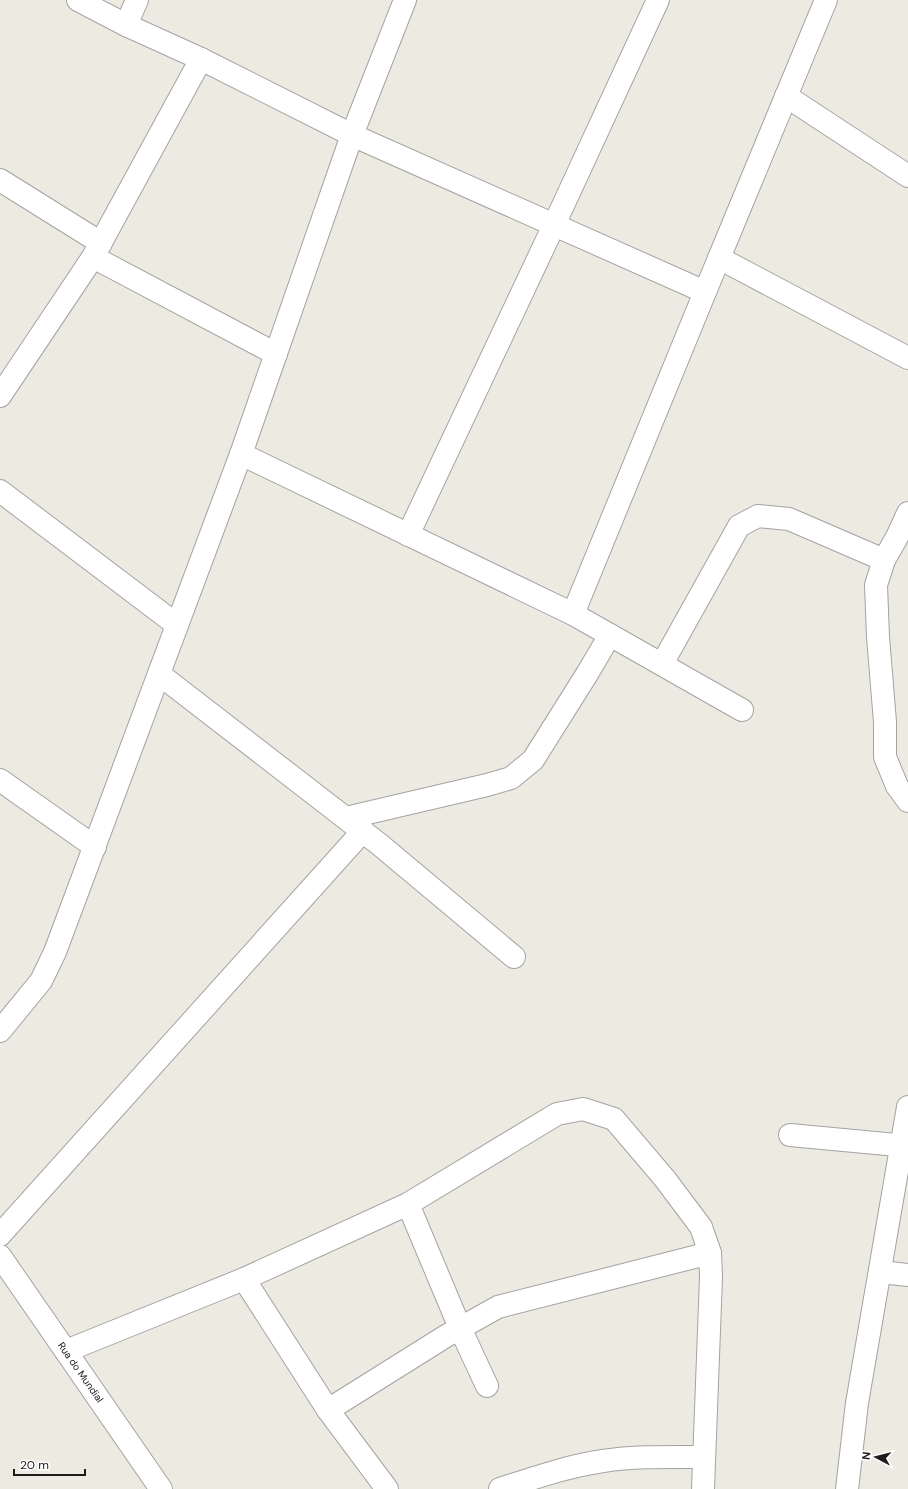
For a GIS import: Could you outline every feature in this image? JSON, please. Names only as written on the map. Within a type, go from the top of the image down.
[{"type":"street","points":[[78,0],[126,25],[201,60],[352,135],[705,292]]},
{"type":"street","points":[[126,25],[137,0]]},
{"type":"street","points":[[0,1031],[41,981],[55,952],[241,454],[352,135],[405,0]]},
{"type":"street","points":[[408,535],[658,0]]},
{"type":"street","points":[[573,614],[826,0]]},
{"type":"street","points":[[0,396],[97,250],[201,60]]},
{"type":"street","points":[[786,96],[908,176]]},
{"type":"street","points":[[0,180],[97,250],[276,354]]},
{"type":"street","points":[[719,258],[908,358]]},
{"type":"street","points":[[241,454],[573,614],[742,710]]},
{"type":"street","points":[[0,491],[177,625]]},
{"type":"street","points":[[908,512],[897,537],[884,560],[876,585],[886,757],[897,786],[908,801]]},
{"type":"street","points":[[662,664],[739,526],[758,516],[789,519],[884,560]]},
{"type":"street","points":[[346,818],[511,778],[533,760],[588,674],[610,635]]},
{"type":"street","points":[[159,674],[363,831],[514,957]]},
{"type":"street","points":[[0,780],[95,847]]},
{"type":"street","points":[[0,1235],[363,831]]},
{"type":"street","points":[[847,1489],[857,1403],[905,1146],[908,1107]]},
{"type":"street","points":[[66,1351],[244,1279],[408,1204],[557,1114],[583,1110],[614,1119],[665,1179],[701,1227],[710,1253],[711,1277],[703,1489]]},
{"type":"street","points":[[790,1135],[905,1146]]},
{"type":"street","points":[[408,1204],[460,1328],[487,1386]]},
{"type":"street","points":[[328,1410],[460,1328],[498,1307],[710,1253]]},
{"type":"street","name":"Rua do Mundial","points":[[0,1256],[161,1489]]},
{"type":"street","points":[[881,1272],[908,1275]]},
{"type":"street","points":[[244,1279],[328,1410],[387,1489]]},
{"type":"street","points":[[500,1489],[552,1472],[603,1461],[648,1458],[704,1457]]}]
